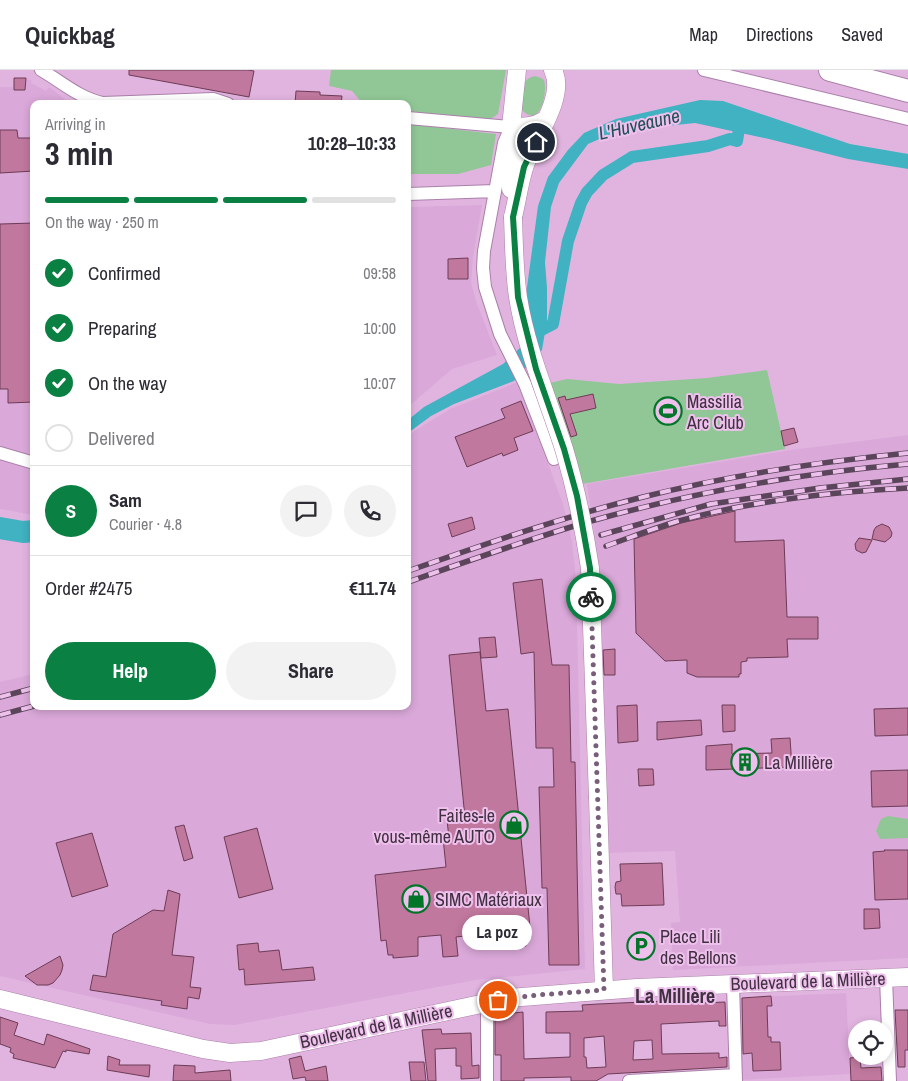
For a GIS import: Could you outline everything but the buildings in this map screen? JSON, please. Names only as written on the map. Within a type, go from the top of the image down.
[{"type":"highway","points":[[830,70],[908,91]]},
{"type":"street","points":[[41,70],[60,81],[78,95],[90,100]]},
{"type":"street","points":[[513,217],[524,167],[551,108],[555,85],[554,70]]},
{"type":"street","points":[[704,70],[908,119]]},
{"type":"street","points":[[518,72],[511,127],[511,198],[518,297],[536,369],[564,449],[577,496],[585,531],[590,568],[604,990]]},
{"type":"street","points":[[186,100],[216,100]]},
{"type":"street","points":[[411,118],[511,127],[528,127],[537,125],[545,120]]},
{"type":"street","points":[[511,127],[504,143],[484,252],[485,287],[500,334],[522,379],[554,459]]},
{"type":"street","points":[[411,194],[495,191]]},
{"type":"street","points":[[0,454],[30,463]]},
{"type":"street","name":"Boulevard de la Millière","points":[[0,999],[203,1050],[230,1053],[261,1051],[509,998],[604,990],[908,977]]},
{"type":"street","points":[[886,978],[890,1081]]},
{"type":"street","points":[[629,1081],[736,1078],[733,984]]},
{"type":"street","points":[[487,1003],[487,1081]]},
{"type":"shaded area","points":[[331,70],[506,70],[498,114],[489,120],[411,111],[411,100],[360,100],[352,91],[329,86]]},
{"type":"shaded area","points":[[535,76],[544,80],[544,100],[538,112],[534,115],[528,115],[522,110],[522,89],[526,80]]},
{"type":"shaded area","points":[[14,78],[31,80],[31,83],[46,91],[49,87],[66,100],[30,100],[30,514],[0,509],[0,87],[13,87]]},
{"type":"shaded area","points":[[411,124],[496,134],[491,165],[458,174],[411,174]]},
{"type":"shaded area","points":[[482,205],[473,257],[471,283],[497,355],[452,369],[411,404],[411,207]]},
{"type":"shaded area","name":"Massilia Arc Club","points":[[767,370],[785,449],[582,484],[550,383],[567,379],[619,384],[707,378]]},
{"type":"shaded area","points":[[518,382],[563,504],[572,541],[576,580],[585,969],[475,980],[235,1025],[210,1024],[0,976],[0,682],[30,675],[30,710],[411,710],[411,433],[450,409]]},
{"type":"shaded area","points":[[908,435],[908,958],[673,970],[671,923],[680,922],[675,851],[605,853],[590,533],[594,531],[587,484],[791,450]]},
{"type":"shaded area","points":[[888,816],[908,819],[908,838],[880,839],[876,831],[881,819]]},
{"type":"shaded area","points":[[846,993],[848,1065],[850,1065],[850,1074],[740,1080],[737,998]]},
{"type":"water","points":[[700,100],[723,101],[850,144],[908,154],[908,169],[848,159],[695,123],[618,131],[588,144],[559,183],[551,207],[545,262],[547,320],[542,350],[514,381],[454,404],[431,416],[411,431],[411,418],[424,407],[503,364],[525,343],[525,302],[538,206],[548,177],[568,150],[584,133],[616,119]]},
{"type":"waterway","points":[[532,335],[553,324],[568,241],[581,203],[587,192],[603,175],[632,157],[708,146],[730,139],[737,141],[741,117]]},
{"type":"waterway","name":"L'Huveaune","points":[[0,528],[30,531]]},
{"type":"railway","points":[[411,570],[554,522],[676,489],[775,470],[908,453]]},
{"type":"railway","points":[[411,581],[568,528],[669,501],[788,478],[908,464]]},
{"type":"railway","points":[[601,535],[711,504],[820,488],[908,479]]},
{"type":"railway","points":[[606,546],[675,522],[732,508],[820,495],[908,488]]},
{"type":"railway","points":[[0,697],[30,689]]},
{"type":"railway","points":[[0,715],[30,707]]},
{"type":"way so far","points":[[498,1000],[604,990],[591,597]]},
{"type":"place","name":"Massilia Arc Club","points":[[668,411]]},
{"type":"place","name":"La Millière","points":[[745,762]]},
{"type":"place","name":"Faites-le vous-même AUTO","points":[[514,825]]},
{"type":"place","name":"SIMC Matériaux","points":[[416,899]]},
{"type":"place","name":"Place Lili des Bellons","points":[[641,946]]},
{"type":"place","name":"La poz","points":[[498,1000]]},
{"type":"district","name":"La Millière","points":[[675,995]]},
{"type":"route","points":[[536,142],[524,167],[513,217],[518,297],[536,369],[564,449],[577,496],[585,531],[590,568],[591,597]]}]
